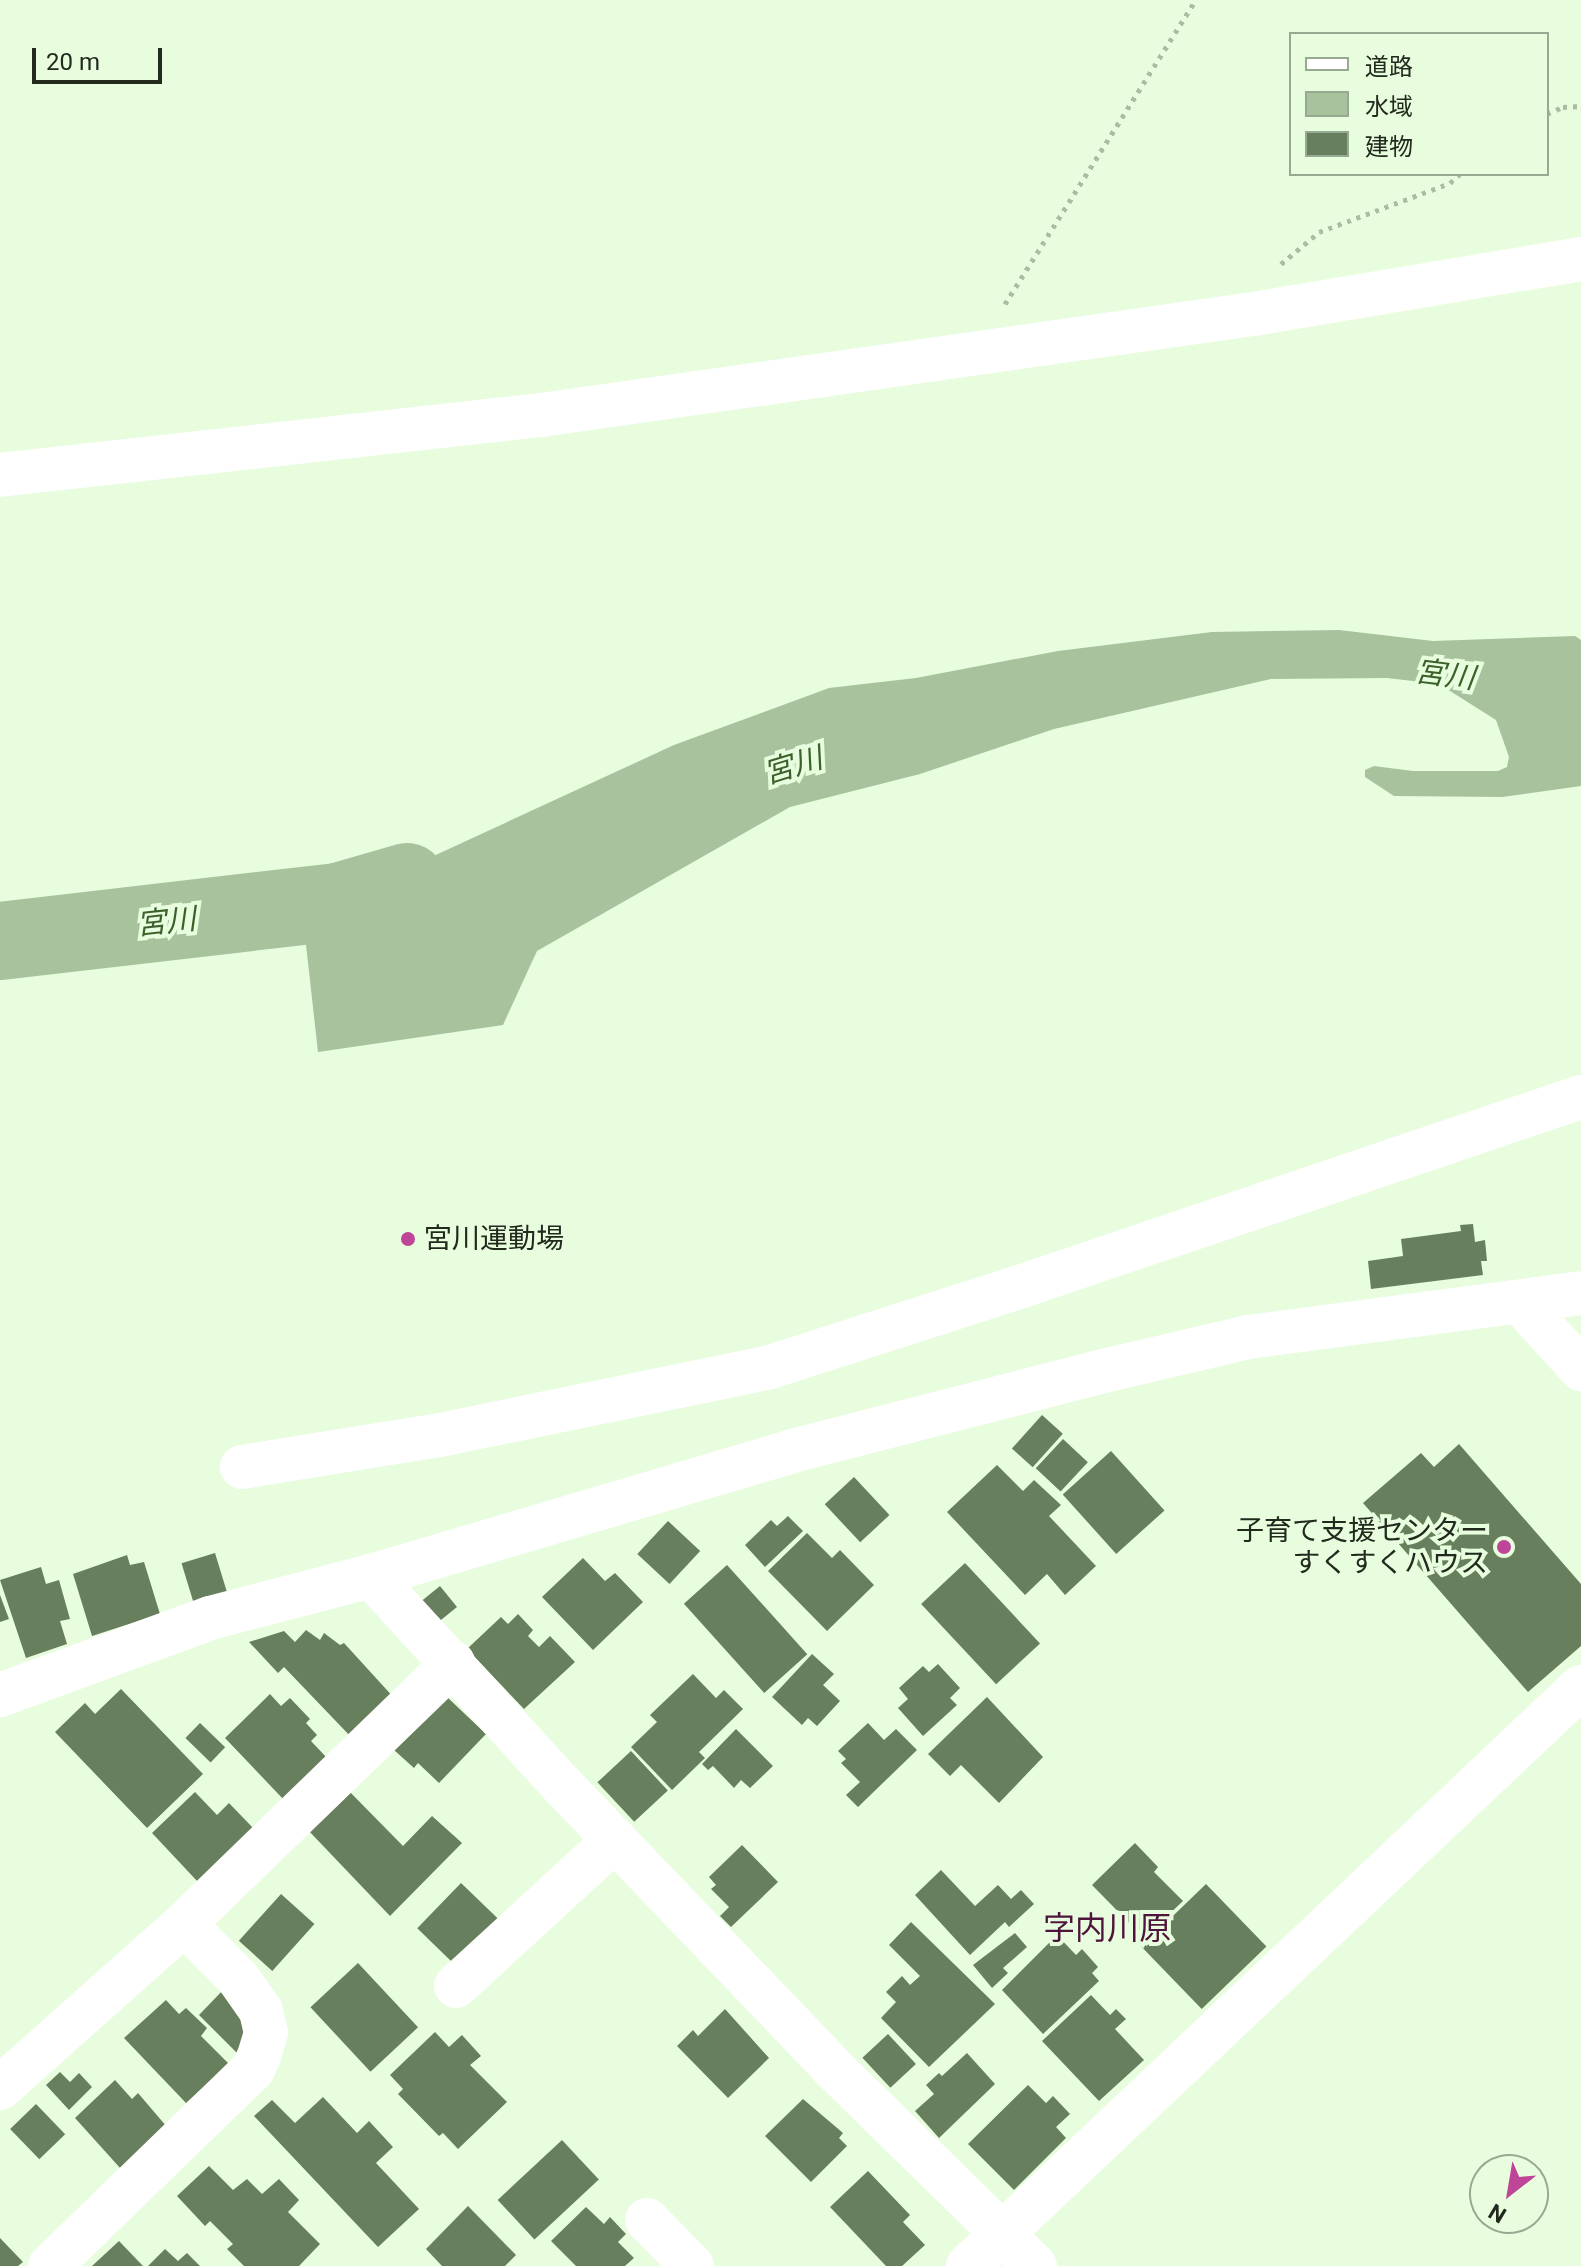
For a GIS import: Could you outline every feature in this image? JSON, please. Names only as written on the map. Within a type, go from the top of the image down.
[{"type":"street","points":[[0,475],[541,415],[1253,314],[1581,259]]},
{"type":"street","points":[[242,1467],[440,1435],[770,1367],[1034,1282],[1581,1097]]},
{"type":"street","points":[[0,1695],[210,1618],[371,1576],[792,1451],[1095,1373],[1248,1337],[1581,1293]]},
{"type":"street","points":[[1520,1302],[1581,1369]]},
{"type":"street","points":[[371,1576],[615,1840],[832,2067],[1035,2266]]},
{"type":"street","points":[[0,2088],[184,1924],[453,1663]]},
{"type":"street","points":[[968,2266],[1581,1687]]},
{"type":"street","points":[[456,1986],[615,1840]]},
{"type":"street","points":[[50,2266],[253,2069],[259,2056],[266,2033],[261,2011],[238,1978],[184,1924]]},
{"type":"street","points":[[647,2220],[692,2266]]},
{"type":"path","points":[[1008,350],[1002,310],[1196,0]]},
{"type":"path","points":[[1549,113],[1563,107],[1581,106]]},
{"type":"path","points":[[1253,314],[1282,263],[1319,232],[1450,183],[1458,176]]},
{"type":"water","points":[[1339,630],[1433,641],[1575,636],[1581,640],[1581,786],[1502,797],[1394,796],[1365,777],[1365,770],[1374,766],[1413,771],[1498,771],[1507,767],[1509,757],[1496,720],[1439,684],[1387,678],[1271,679],[1054,729],[920,774],[790,807],[537,951],[503,1025],[318,1052],[298,873],[367,878],[401,871],[674,745],[829,688],[916,678],[1058,651],[1212,632]]},
{"type":"building","points":[[1473,1224],[1475,1242],[1485,1240],[1487,1261],[1481,1261],[1483,1275],[1371,1289],[1368,1261],[1403,1256],[1401,1239],[1461,1231],[1460,1225]]},
{"type":"building","points":[[1042,1415],[1063,1434],[1033,1467],[1012,1448]]},
{"type":"building","points":[[1063,1439],[1088,1462],[1061,1491],[1036,1468]]},
{"type":"building","points":[[1459,1444],[1581,1584],[1581,1646],[1528,1692],[1363,1503],[1421,1453],[1434,1467]]},
{"type":"building","points":[[1111,1451],[1165,1510],[1116,1554],[1063,1494]]},
{"type":"building","points":[[997,1465],[1023,1491],[1034,1480],[1061,1505],[1049,1516],[1096,1566],[1065,1595],[1047,1574],[1025,1595],[947,1512]]},
{"type":"building","points":[[854,1477],[889,1515],[860,1542],[825,1504]]},
{"type":"building","points":[[788,1516],[803,1531],[765,1567],[745,1545],[771,1520],[777,1526]]},
{"type":"building","points":[[668,1521],[700,1551],[669,1584],[637,1554]]},
{"type":"building","points":[[807,1533],[832,1558],[840,1550],[874,1585],[827,1631],[768,1571]]},
{"type":"building","points":[[215,1553],[227,1592],[194,1602],[182,1563]]},
{"type":"building","points":[[127,1555],[130,1565],[144,1562],[160,1614],[92,1636],[73,1574]]},
{"type":"building","points":[[583,1558],[605,1581],[615,1573],[643,1602],[593,1650],[542,1597]]},
{"type":"building","points":[[965,1563],[1040,1643],[996,1684],[921,1604]]},
{"type":"building","points":[[727,1565],[807,1654],[764,1693],[684,1604]]},
{"type":"building","points":[[41,1567],[46,1584],[59,1580],[70,1619],[60,1621],[67,1644],[26,1658],[0,1580]]},
{"type":"building","points":[[440,1586],[457,1607],[439,1621],[422,1600]]},
{"type":"building","points":[[0,1595],[9,1619],[0,1622]]},
{"type":"building","points":[[518,1614],[533,1630],[528,1636],[539,1647],[550,1636],[575,1662],[524,1709],[467,1649],[501,1617],[508,1624]]},
{"type":"building","points":[[306,1630],[320,1640],[324,1633],[340,1645],[344,1643],[396,1700],[353,1739],[284,1667],[278,1673],[249,1642],[284,1631],[295,1642]]},
{"type":"building","points":[[812,1654],[834,1674],[823,1685],[840,1701],[817,1726],[808,1718],[802,1725],[772,1697]]},
{"type":"building","points":[[938,1664],[960,1688],[950,1698],[957,1705],[923,1736],[898,1708],[908,1699],[899,1688],[923,1666],[929,1672]]},
{"type":"building","points":[[693,1674],[716,1698],[724,1690],[743,1709],[699,1752],[705,1758],[672,1790],[631,1747],[657,1722],[650,1715]]},
{"type":"building","points":[[121,1689],[203,1774],[147,1828],[55,1732],[85,1703],[95,1714]]},
{"type":"building","points":[[270,1694],[281,1706],[290,1698],[310,1719],[306,1723],[317,1735],[311,1741],[328,1759],[285,1801],[225,1738]]},
{"type":"building","points":[[446,1696],[486,1734],[439,1783],[418,1763],[414,1768],[394,1750]]},
{"type":"building","points":[[987,1697],[1043,1757],[999,1803],[961,1765],[950,1776],[928,1754]]},
{"type":"building","points":[[200,1723],[225,1747],[211,1762],[185,1738]]},
{"type":"building","points":[[868,1723],[884,1740],[896,1729],[917,1750],[858,1807],[846,1795],[860,1782],[841,1763],[846,1759],[838,1751]]},
{"type":"building","points":[[736,1729],[773,1766],[750,1788],[741,1780],[734,1788],[713,1766],[708,1770],[702,1764]]},
{"type":"building","points":[[631,1751],[668,1790],[634,1822],[597,1782]]},
{"type":"building","points":[[346,1788],[403,1846],[432,1816],[462,1843],[390,1916],[307,1829]]},
{"type":"building","points":[[195,1792],[217,1815],[229,1803],[254,1829],[198,1882],[152,1833]]},
{"type":"building","points":[[1135,1843],[1158,1867],[1154,1872],[1183,1901],[1144,1938],[1092,1885]]},
{"type":"building","points":[[742,1845],[778,1882],[731,1927],[720,1916],[729,1907],[711,1889],[716,1885],[709,1877]]},
{"type":"building","points":[[941,1870],[975,1906],[998,1885],[1011,1899],[1021,1890],[1034,1904],[1009,1927],[1005,1922],[970,1955],[915,1895]]},
{"type":"building","points":[[461,1883],[499,1920],[455,1965],[417,1928]]},
{"type":"building","points":[[1206,1884],[1266,1947],[1202,2009],[1141,1947]]},
{"type":"building","points":[[281,1894],[314,1924],[272,1971],[239,1941]]},
{"type":"building","points":[[911,1922],[995,2004],[929,2067],[881,2018],[896,2002],[886,1992],[902,1976],[910,1985],[920,1976],[889,1945]]},
{"type":"building","points":[[1015,1933],[1027,1947],[1003,1968],[1008,1973],[992,1988],[973,1965]]},
{"type":"building","points":[[1057,1935],[1076,1955],[1082,1949],[1098,1967],[1092,1973],[1099,1981],[1043,2034],[1002,1990]]},
{"type":"building","points":[[358,1963],[418,2027],[370,2072],[310,2007]]},
{"type":"building","points":[[226,1987],[255,2016],[241,2057],[199,2015]]},
{"type":"building","points":[[1091,1995],[1110,2015],[1116,2009],[1126,2019],[1115,2029],[1144,2060],[1099,2101],[1042,2041]]},
{"type":"building","points":[[166,2000],[179,2014],[186,2008],[207,2028],[201,2036],[229,2064],[186,2103],[124,2038]]},
{"type":"building","points":[[725,2009],[769,2058],[728,2098],[677,2046],[693,2030],[698,2036]]},
{"type":"building","points":[[435,2032],[449,2047],[462,2035],[481,2056],[470,2065],[507,2102],[458,2149],[443,2133],[439,2136],[398,2094],[403,2089],[390,2075]]},
{"type":"building","points":[[888,2034],[916,2064],[890,2088],[862,2058]]},
{"type":"building","points":[[967,2053],[995,2084],[939,2138],[915,2111],[934,2094],[926,2085],[939,2073],[942,2076]]},
{"type":"building","points":[[60,2072],[70,2082],[79,2073],[92,2087],[69,2110],[46,2085]]},
{"type":"building","points":[[115,2080],[132,2099],[138,2093],[167,2127],[121,2169],[75,2118]]},
{"type":"building","points":[[1028,2085],[1046,2103],[1053,2096],[1070,2114],[1056,2127],[1066,2138],[1014,2190],[968,2144]]},
{"type":"building","points":[[323,2097],[357,2133],[369,2121],[393,2147],[376,2163],[419,2209],[378,2247],[254,2116],[272,2100],[295,2123]]},
{"type":"building","points":[[803,2099],[843,2133],[839,2138],[847,2146],[811,2182],[765,2136]]},
{"type":"building","points":[[36,2104],[65,2134],[39,2159],[10,2129]]},
{"type":"building","points":[[562,2140],[599,2179],[534,2240],[498,2200]]},
{"type":"building","points":[[209,2166],[233,2190],[247,2179],[262,2194],[279,2179],[299,2200],[288,2212],[320,2244],[299,2266],[244,2266],[227,2249],[233,2244],[210,2221],[205,2226],[177,2196]]},
{"type":"building","points":[[868,2171],[910,2215],[903,2222],[925,2245],[902,2266],[886,2266],[830,2207]]},
{"type":"building","points":[[468,2206],[516,2255],[505,2266],[442,2266],[426,2249]]},
{"type":"building","points":[[586,2207],[604,2224],[610,2217],[626,2234],[618,2242],[634,2258],[625,2266],[576,2266],[551,2241]]},
{"type":"building","points":[[0,2238],[23,2262],[18,2266],[0,2266]]},
{"type":"building","points":[[119,2241],[143,2266],[92,2266]]},
{"type":"building","points":[[165,2249],[178,2261],[187,2253],[200,2266],[148,2266]]},
{"type":"waterway","name":"宮川","points":[[0,941],[338,902],[407,882]]},
{"type":"place","name":"宮川運動場","points":[[408,1239]]},
{"type":"place","name":"子育て支援センター すくすくハウス","points":[[1504,1547]]},
{"type":"district","name":"字内川原","points":[[1107,1928]]}]
